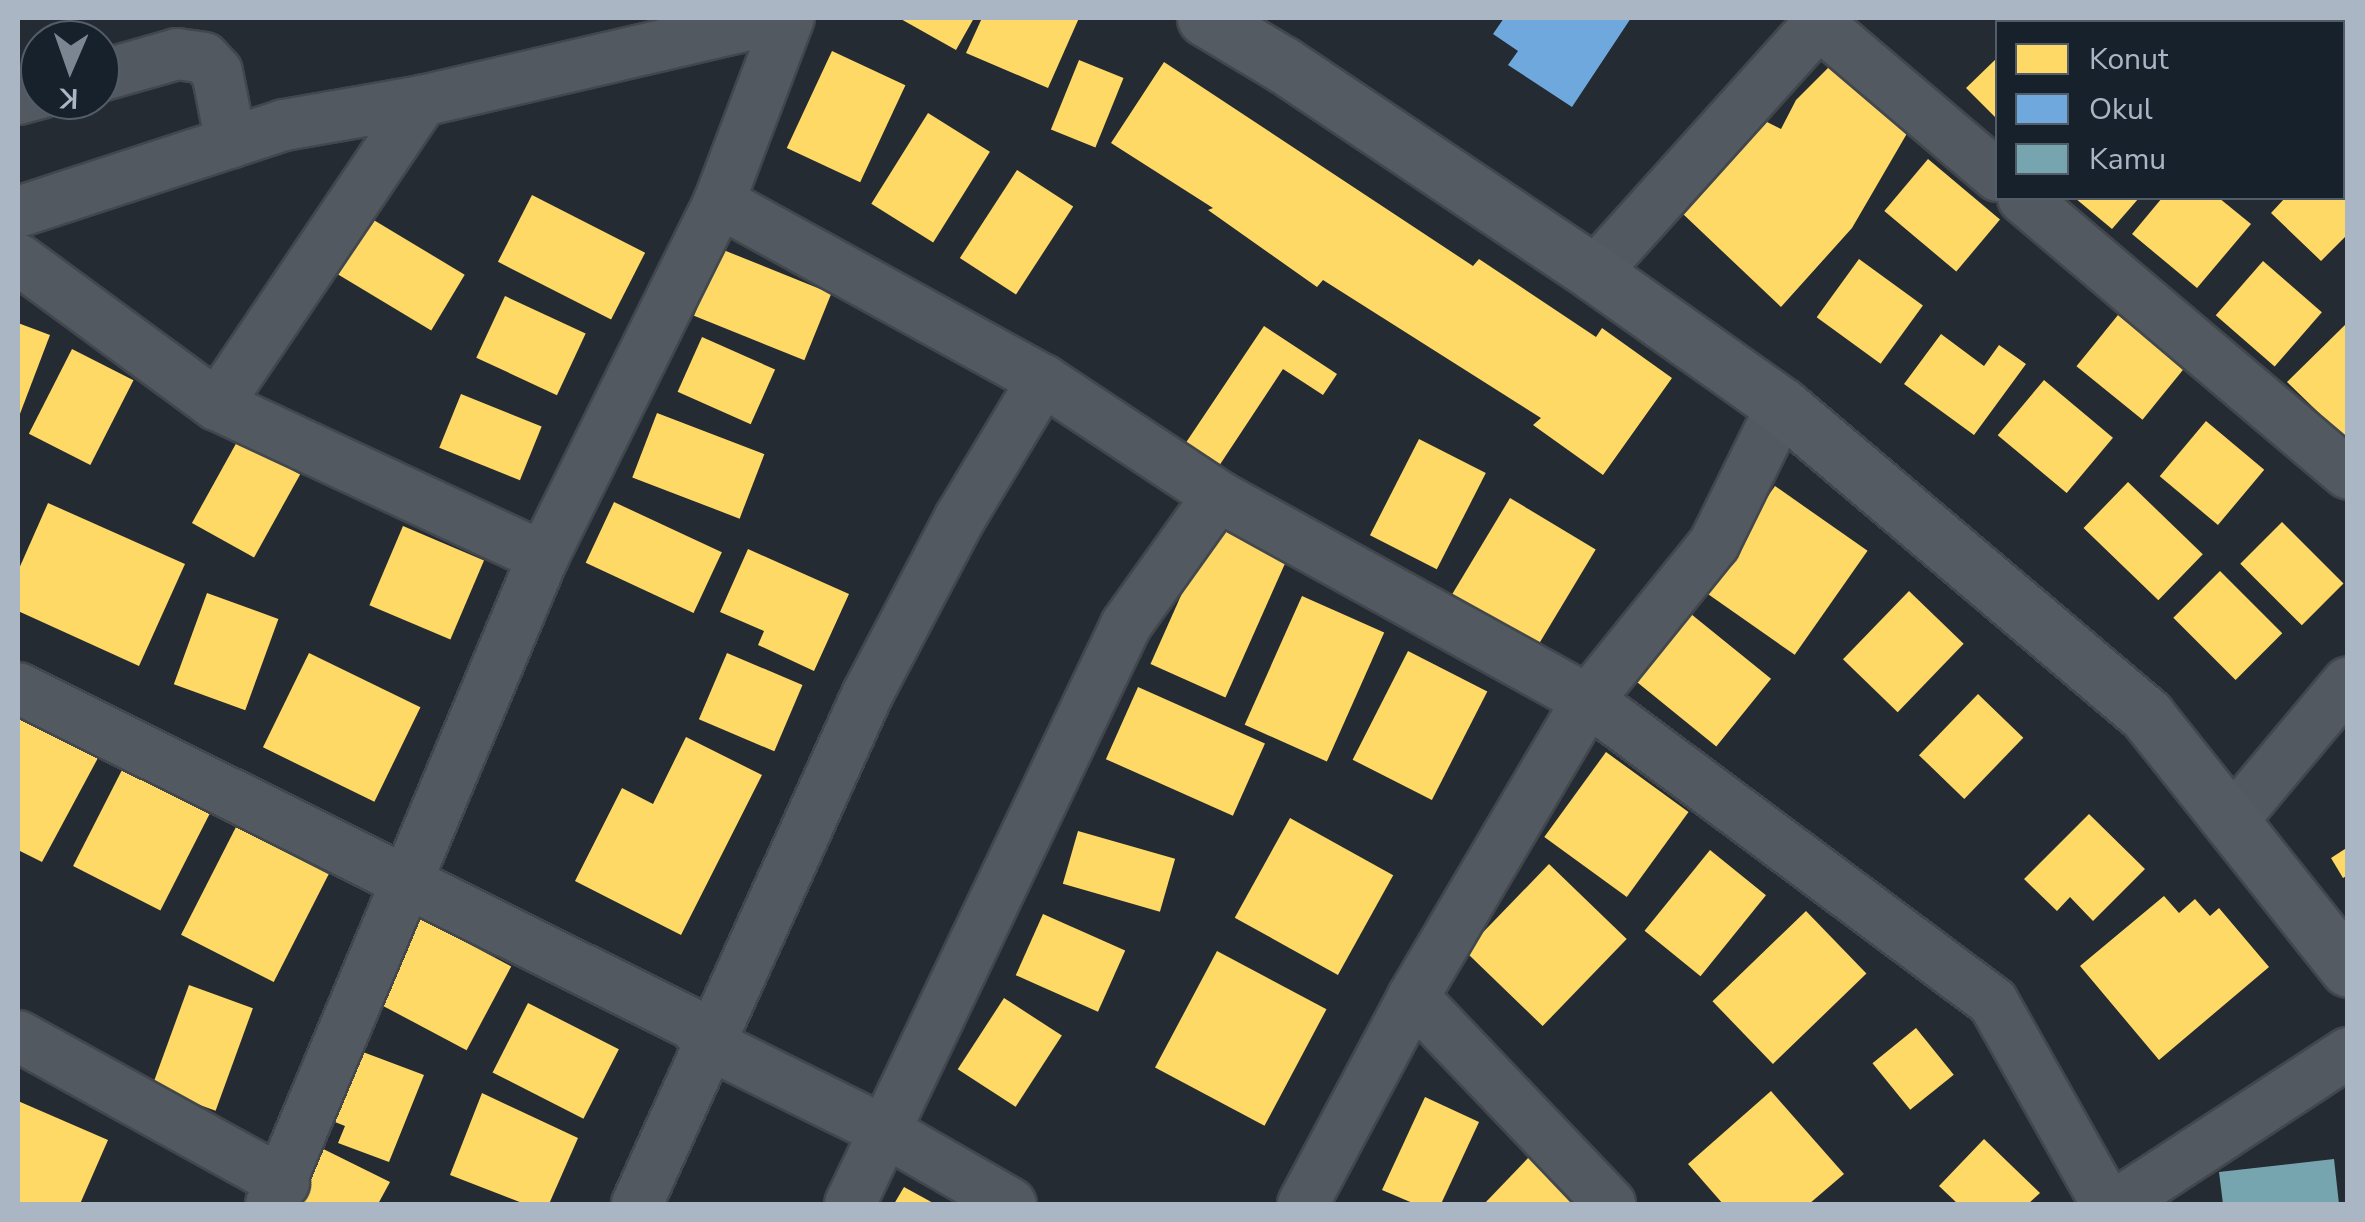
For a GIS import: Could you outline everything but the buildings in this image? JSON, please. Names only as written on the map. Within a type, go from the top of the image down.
[{"type":"main road","points":[[1205,18],[1282,64],[1594,273],[1782,406],[2148,716],[2348,969]]},
{"type":"street","points":[[18,212],[284,125],[422,101],[780,18]]},
{"type":"street","points":[[18,1036],[278,1194],[543,558],[719,202],[789,18]]},
{"type":"street","points":[[1594,273],[1821,20],[1995,173]]},
{"type":"street","points":[[120,70],[177,54],[204,58],[217,72],[230,143]]},
{"type":"street","points":[[217,406],[422,101]]},
{"type":"street","points":[[2025,200],[2348,474]]},
{"type":"street","points":[[719,202],[1042,380],[1218,496],[1588,700],[1993,1002],[2107,1204]]},
{"type":"street","points":[[18,260],[217,406],[543,558]]},
{"type":"street","points":[[637,1204],[867,694],[960,518],[1042,380]]},
{"type":"street","points":[[1303,1204],[1413,997],[1588,700],[1714,544],[1782,406]]},
{"type":"street","points":[[850,1204],[1042,793],[1126,624],[1218,496]]},
{"type":"street","points":[[2232,822],[2348,682]]},
{"type":"street","points":[[18,688],[692,1024],[711,1045],[886,1132],[1011,1204]]},
{"type":"street","points":[[1413,997],[1610,1204]]},
{"type":"street","points":[[2116,1204],[2348,1053]]}]
